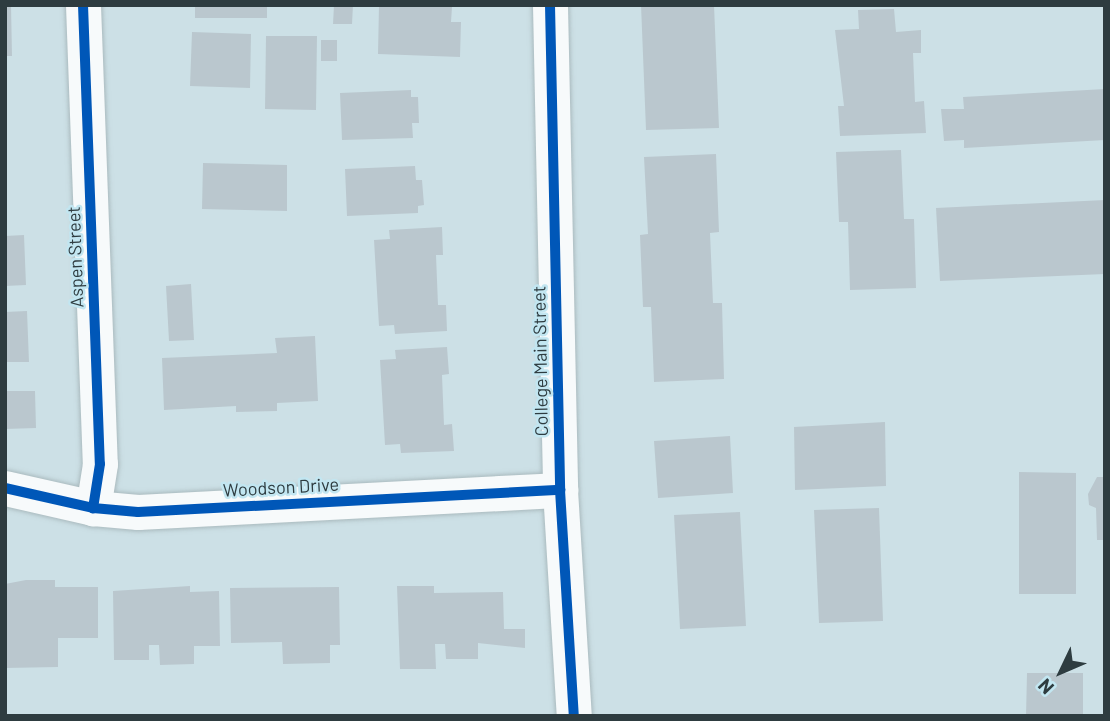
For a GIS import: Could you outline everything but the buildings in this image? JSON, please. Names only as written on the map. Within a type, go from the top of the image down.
[{"type":"street","name":"Aspen Street","points":[[83,5],[100,464],[93,508]]},
{"type":"street","name":"College Main Street","points":[[550,5],[560,490],[574,716]]},
{"type":"street","name":"Woodson Drive","points":[[5,488],[93,508],[138,512],[560,490]]},
{"type":"cycle path","points":[[83,5],[100,464],[93,508]]},
{"type":"cycle path","points":[[550,5],[560,490],[574,716]]},
{"type":"cycle path","points":[[5,488],[93,508],[138,512],[560,490]]}]
